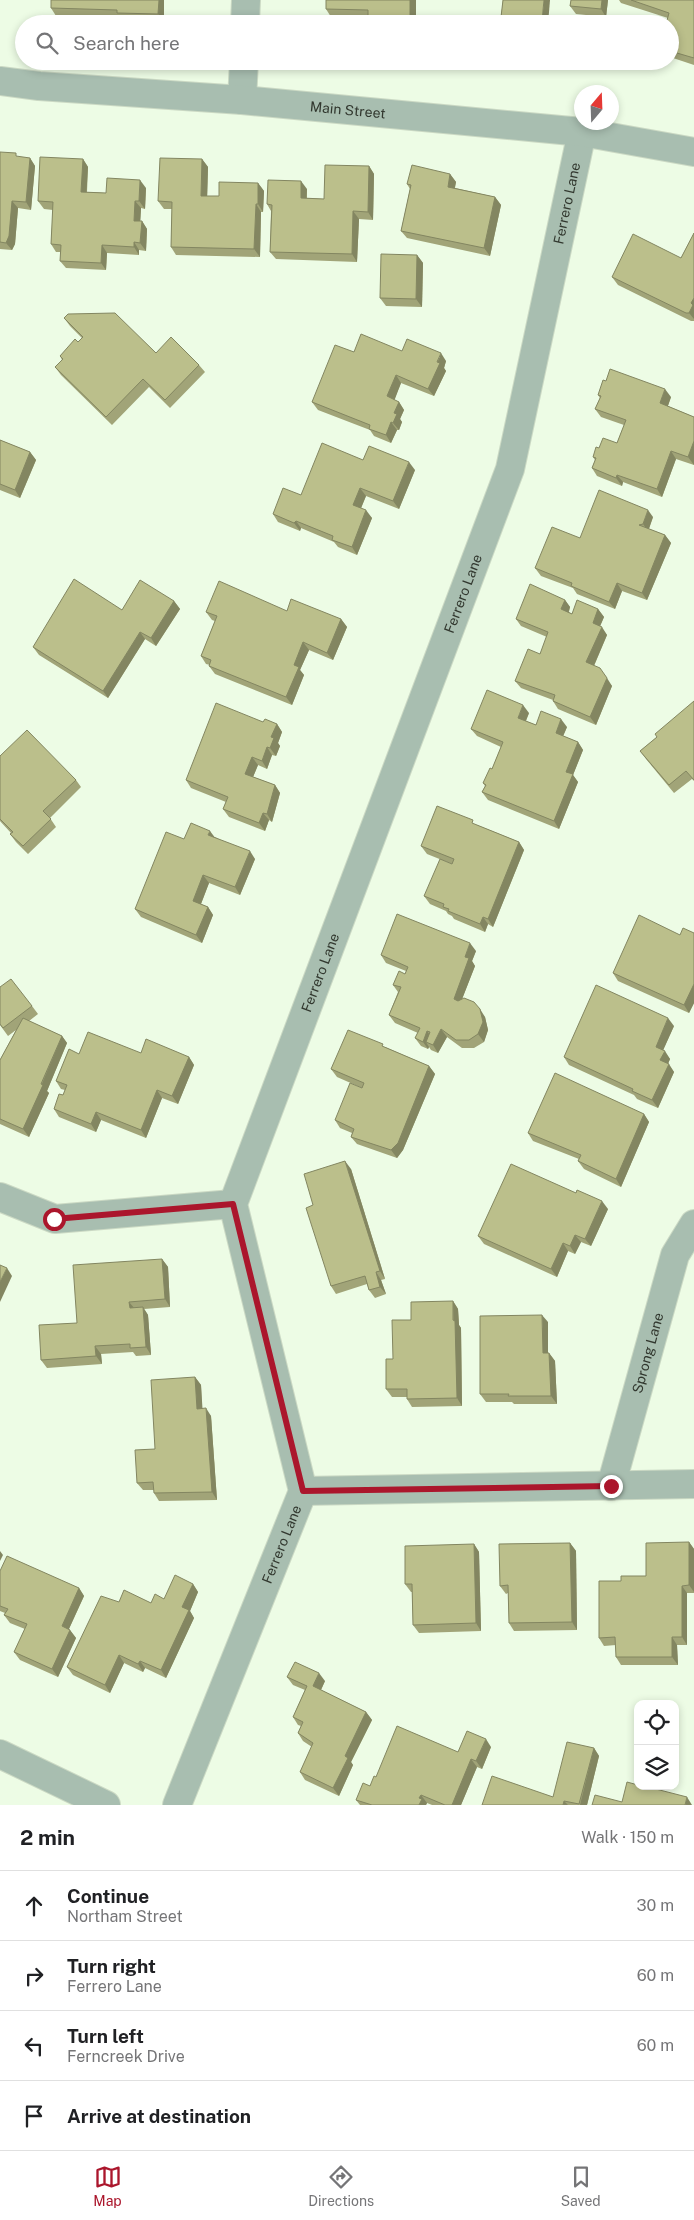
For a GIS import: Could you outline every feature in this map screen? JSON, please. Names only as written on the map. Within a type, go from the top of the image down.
[{"type":"street","points":[[245,15],[246,0]]},
{"type":"street","points":[[242,100],[244,70]]},
{"type":"street","name":"Main Street","points":[[0,81],[39,86],[242,100],[582,132],[694,152]]},
{"type":"street","name":"Ferrero Lane","points":[[177,1805],[303,1491],[233,1204],[510,469],[582,132]]},
{"type":"street","points":[[0,1197],[54,1219],[233,1204]]},
{"type":"street","name":"Sprong Lane","points":[[611,1486],[675,1255],[694,1224]]},
{"type":"street","points":[[303,1491],[694,1484]]},
{"type":"street","points":[[0,1754],[106,1805]]},
{"type":"building","points":[[51,0],[159,0],[158,14],[117,13],[117,10],[51,8]]},
{"type":"building","points":[[326,0],[410,0],[410,15],[368,15],[368,10],[326,9]]},
{"type":"building","points":[[503,0],[544,0],[543,15],[501,15]]},
{"type":"building","points":[[571,0],[602,0],[601,9],[570,6]]},
{"type":"building","points":[[631,0],[694,0],[694,58],[679,54],[679,15],[668,15],[669,13]]},
{"type":"building","points":[[0,152],[16,153],[16,156],[30,158],[26,202],[12,201],[9,236],[6,243],[0,242]]},
{"type":"building","points":[[40,157],[83,159],[81,192],[106,193],[107,178],[140,180],[139,201],[135,201],[134,221],[142,221],[140,243],[134,242],[134,247],[102,245],[101,263],[60,261],[61,245],[51,244],[53,202],[38,201]]},
{"type":"building","points":[[160,158],[202,159],[201,196],[219,196],[219,182],[258,183],[254,249],[171,247],[172,202],[158,201]]},
{"type":"building","points":[[325,165],[369,166],[368,212],[353,211],[352,254],[270,252],[272,205],[267,204],[268,180],[301,181],[301,198],[324,199]]},
{"type":"building","points":[[412,165],[450,174],[448,187],[495,197],[484,248],[401,231],[411,185],[407,184]]},
{"type":"building","points":[[694,233],[694,298],[689,313],[612,277],[633,234],[681,258]]},
{"type":"building","points":[[381,254],[417,255],[416,299],[380,298]]},
{"type":"building","points":[[115,313],[156,353],[171,337],[199,365],[165,400],[143,379],[106,417],[55,367],[63,359],[60,356],[75,339],[78,342],[83,337],[64,318],[68,314]]},
{"type":"building","points":[[361,334],[402,351],[407,339],[441,353],[437,362],[440,363],[428,389],[396,375],[387,396],[399,402],[394,413],[397,414],[393,423],[391,422],[386,435],[369,429],[370,425],[312,402],[335,345],[354,352]]},
{"type":"building","points":[[610,369],[665,389],[660,403],[694,417],[694,441],[688,457],[671,451],[657,489],[617,475],[616,478],[592,468],[596,458],[593,457],[596,447],[599,448],[603,438],[617,443],[626,420],[595,409],[601,396],[598,395],[603,380],[606,381]]},
{"type":"building","points":[[0,440],[30,452],[15,490],[0,484]]},
{"type":"building","points":[[322,443],[363,460],[369,446],[409,462],[393,501],[360,488],[353,505],[366,510],[352,547],[332,540],[333,536],[273,514],[283,488],[301,495]]},
{"type":"building","points":[[599,490],[648,510],[643,524],[639,525],[665,535],[642,593],[617,583],[609,602],[571,586],[572,583],[535,568],[552,527],[580,538]]},
{"type":"building","points":[[74,579],[122,610],[140,580],[174,601],[151,638],[140,632],[103,691],[33,647]]},
{"type":"building","points":[[219,581],[287,611],[291,599],[341,619],[327,653],[303,642],[294,665],[299,667],[286,697],[209,666],[211,660],[201,656],[217,616],[206,612]]},
{"type":"building","points":[[530,584],[565,600],[561,609],[572,614],[577,600],[598,609],[593,623],[602,627],[586,662],[600,668],[607,678],[590,717],[553,701],[555,695],[515,681],[528,649],[540,654],[548,632],[516,619]]},
{"type":"building","points":[[487,690],[523,705],[518,718],[536,725],[541,711],[561,719],[556,733],[578,742],[566,772],[573,774],[554,821],[482,792],[486,785],[483,783],[490,768],[492,769],[503,742],[471,729]]},
{"type":"building","points":[[694,701],[694,780],[686,771],[669,785],[640,751],[657,737],[655,734]]},
{"type":"building","points":[[216,703],[263,722],[265,719],[277,724],[271,737],[274,738],[270,748],[267,747],[262,761],[252,757],[245,774],[275,785],[267,814],[263,813],[259,823],[223,809],[228,797],[186,780]]},
{"type":"building","points":[[27,730],[76,780],[43,811],[51,819],[23,846],[10,834],[13,832],[0,819],[0,756]]},
{"type":"building","points":[[437,806],[473,820],[472,823],[519,842],[488,919],[483,917],[480,924],[448,911],[449,909],[443,907],[444,904],[424,896],[440,859],[452,864],[454,859],[421,846]]},
{"type":"building","points":[[191,823],[210,831],[208,835],[250,851],[235,887],[203,875],[193,901],[208,907],[196,935],[135,909],[166,832],[184,839]]},
{"type":"building","points":[[397,914],[470,943],[465,957],[469,958],[454,999],[458,1001],[464,998],[474,1002],[480,1009],[483,1022],[478,1034],[469,1040],[456,1040],[441,1029],[433,1045],[426,1042],[430,1032],[427,1031],[423,1042],[415,1038],[420,1028],[389,1015],[401,987],[393,985],[399,971],[405,974],[408,967],[381,955]]},
{"type":"building","points":[[639,915],[680,935],[683,928],[694,933],[694,984],[684,1005],[613,973]]},
{"type":"building","points":[[11,979],[32,1006],[3,1028],[0,1024],[0,987]]},
{"type":"building","points":[[596,985],[668,1018],[656,1047],[665,1051],[660,1060],[669,1064],[652,1100],[632,1091],[633,1089],[564,1057]]},
{"type":"building","points":[[23,1018],[62,1036],[23,1129],[0,1119],[0,1060]]},
{"type":"building","points":[[348,1030],[429,1066],[398,1143],[391,1150],[351,1137],[354,1129],[335,1120],[350,1083],[362,1088],[364,1083],[331,1069]]},
{"type":"building","points":[[88,1032],[141,1053],[146,1039],[189,1057],[172,1096],[157,1090],[141,1130],[96,1112],[91,1124],[54,1109],[59,1094],[63,1095],[67,1085],[56,1081],[69,1049],[79,1054]]},
{"type":"building","points":[[555,1073],[644,1114],[616,1179],[578,1161],[581,1155],[528,1133]]},
{"type":"building","points":[[345,1161],[380,1271],[376,1272],[380,1287],[369,1290],[365,1276],[331,1286],[306,1208],[313,1205],[304,1174]]},
{"type":"building","points":[[511,1164],[576,1193],[577,1190],[602,1201],[585,1239],[575,1235],[570,1246],[563,1243],[551,1269],[478,1236]]},
{"type":"building","points":[[162,1259],[165,1299],[129,1302],[130,1308],[143,1307],[146,1347],[130,1348],[130,1344],[95,1346],[96,1356],[41,1360],[39,1325],[77,1323],[73,1265]]},
{"type":"building","points":[[0,1265],[7,1268],[0,1282]]},
{"type":"building","points":[[453,1301],[457,1398],[407,1399],[407,1389],[386,1389],[386,1359],[393,1359],[392,1320],[411,1320],[411,1302]]},
{"type":"building","points":[[542,1315],[543,1353],[549,1353],[551,1396],[480,1394],[480,1316]]},
{"type":"building","points":[[195,1377],[197,1409],[206,1408],[212,1492],[154,1493],[153,1482],[137,1483],[135,1450],[155,1449],[151,1380]]},
{"type":"building","points":[[689,1542],[689,1585],[682,1586],[682,1637],[672,1637],[672,1657],[616,1657],[615,1637],[599,1638],[599,1581],[621,1581],[621,1576],[646,1576],[646,1543]]},
{"type":"building","points":[[570,1543],[572,1622],[509,1623],[508,1585],[500,1586],[499,1544]]},
{"type":"building","points":[[474,1544],[476,1623],[413,1625],[412,1584],[405,1584],[405,1546]]},
{"type":"building","points":[[7,1556],[79,1588],[62,1626],[70,1630],[52,1669],[14,1652],[27,1624],[4,1615],[8,1609],[0,1606],[0,1571]]},
{"type":"building","points":[[175,1575],[193,1584],[182,1607],[189,1610],[161,1670],[140,1661],[138,1664],[119,1655],[105,1685],[67,1667],[101,1596],[119,1602],[124,1590],[151,1603],[155,1594],[164,1599]]},
{"type":"building","points":[[295,1662],[319,1673],[313,1686],[366,1712],[345,1756],[348,1758],[333,1788],[300,1772],[313,1743],[298,1733],[303,1722],[293,1717],[307,1686],[287,1677]]},
{"type":"building","points":[[397,1726],[458,1752],[467,1731],[486,1739],[476,1761],[471,1759],[452,1805],[445,1805],[421,1795],[419,1798],[422,1799],[419,1805],[372,1805],[356,1800],[363,1783],[370,1786],[374,1776],[376,1777]]},
{"type":"building","points":[[567,1742],[594,1748],[579,1804],[564,1801],[563,1805],[482,1805],[492,1776],[553,1797]]},
{"type":"building","points":[[627,1782],[634,1784],[634,1790],[660,1790],[687,1797],[685,1805],[592,1805],[595,1795],[622,1802]]},
{"type":"route","points":[[54,1219],[233,1204],[303,1491],[611,1486]]}]
